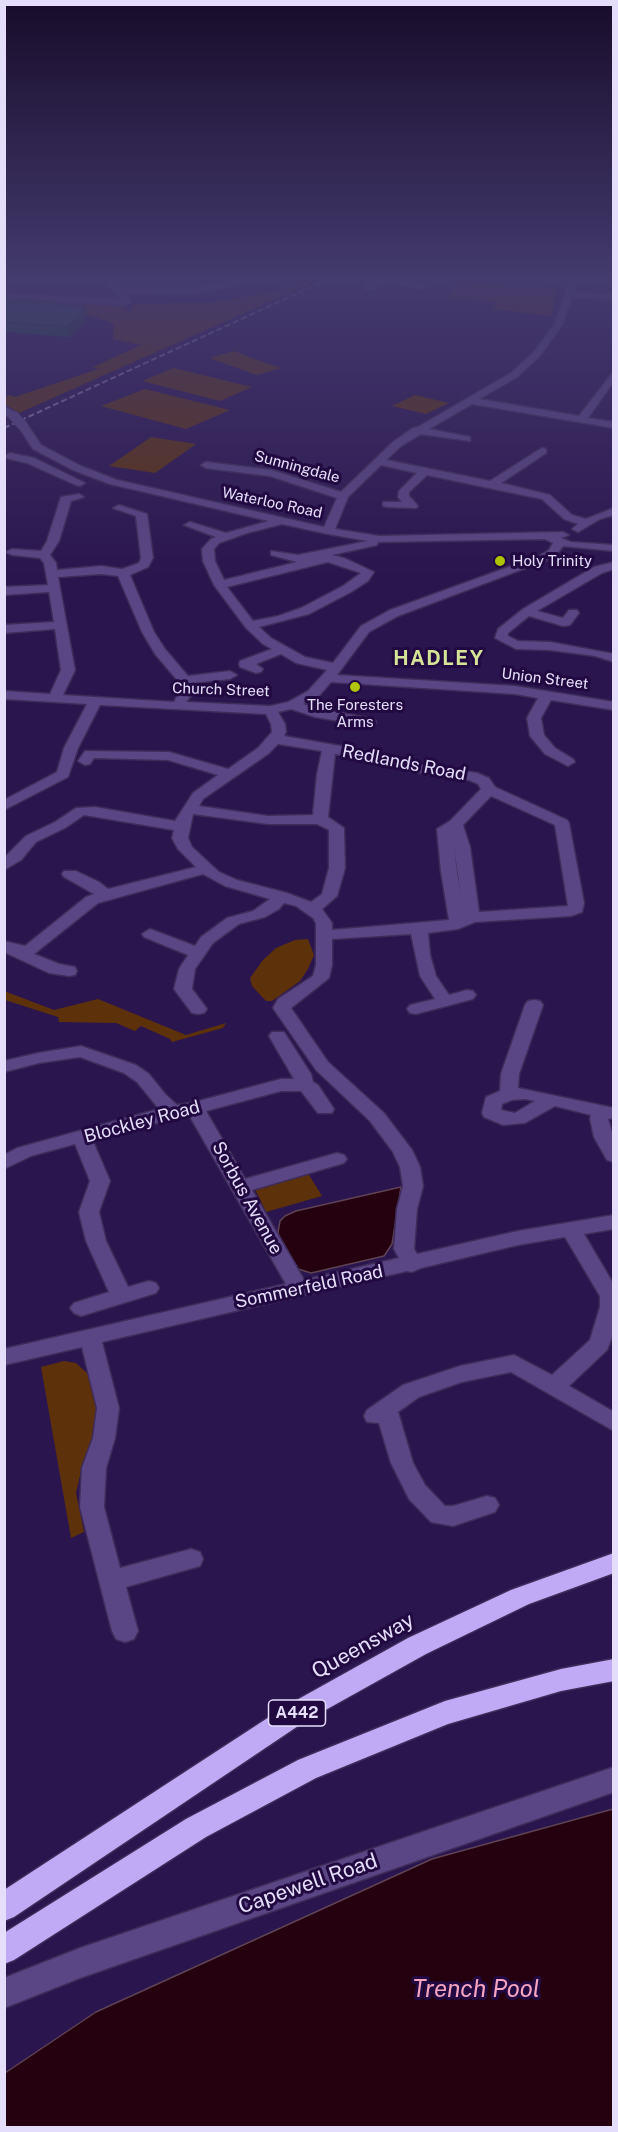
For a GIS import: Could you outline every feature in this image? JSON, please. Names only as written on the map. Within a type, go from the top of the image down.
[{"type":"highway","name":"Queensway","points":[[4,1907],[295,1713],[417,1646],[520,1597],[614,1563]]},
{"type":"highway","points":[[4,1950],[196,1828],[307,1769],[445,1713],[561,1680],[614,1670]]},
{"type":"street","points":[[328,531],[343,495],[397,444],[417,430],[472,402],[505,380]]},
{"type":"street","points":[[581,420],[609,380]]},
{"type":"street","points":[[472,402],[614,425]]},
{"type":"street","name":"Waterloo Road","points":[[4,409],[14,416],[38,447],[88,473],[126,486],[328,531],[379,539],[535,535],[562,538],[584,533],[608,547]]},
{"type":"street","points":[[417,430],[466,439]]},
{"type":"street","points":[[492,484],[542,451]]},
{"type":"street","points":[[18,456],[75,481],[88,473]]},
{"type":"street","points":[[380,462],[535,493],[546,497],[584,533]]},
{"type":"street","name":"Sunningdale","points":[[206,465],[271,473],[343,495]]},
{"type":"street","points":[[387,504],[412,506],[403,497],[404,491],[424,472]]},
{"type":"street","points":[[170,488],[186,487],[184,493],[191,496],[300,518],[334,519]]},
{"type":"street","points":[[44,555],[54,541],[66,503],[65,499],[79,497]]},
{"type":"street","points":[[52,574],[101,570],[123,573],[137,569],[147,562],[141,514],[138,509],[119,508]]},
{"type":"street","name":"Church Street","points":[[4,695],[270,710],[292,705],[313,694],[333,673],[365,629],[394,612],[543,558],[553,552],[562,538],[584,533],[596,517],[614,511]]},
{"type":"street","points":[[190,525],[225,536],[280,520]]},
{"type":"street","name":"Union Street","points":[[225,536],[215,541],[208,549],[209,561],[220,585],[250,625],[281,650],[333,673],[515,690],[614,706]]},
{"type":"street","points":[[275,553],[298,559],[371,544],[379,539]]},
{"type":"street","points":[[12,552],[44,555],[50,563],[68,670],[55,697]]},
{"type":"street","points":[[220,585],[328,558],[347,562],[368,572],[364,578],[347,589],[304,611],[281,619],[250,625]]},
{"type":"street","points":[[602,656],[550,646],[516,645],[503,640],[500,636],[526,612],[598,570],[614,565]]},
{"type":"street","points":[[123,573],[148,632],[160,651],[185,680],[186,693],[178,705]]},
{"type":"street","points":[[4,591],[54,588]]},
{"type":"street","points":[[526,612],[563,622],[566,622],[573,613]]},
{"type":"street","points":[[4,629],[60,624]]},
{"type":"street","points":[[256,669],[245,664],[281,650]]},
{"type":"street","points":[[185,680],[230,675]]},
{"type":"street","points":[[546,696],[534,718],[537,736],[550,750],[568,762]]},
{"type":"street","points":[[4,806],[63,774],[71,748],[96,700]]},
{"type":"street","points":[[292,705],[315,713],[369,722]]},
{"type":"street","points":[[270,710],[278,724],[279,732],[275,739],[263,751],[198,796],[183,818],[180,833],[183,844],[205,869],[231,883],[281,896],[312,909],[320,915],[324,923],[324,965],[321,978],[284,1003],[282,1008],[322,1066],[377,1117],[402,1150],[410,1167],[413,1186],[407,1209],[405,1249],[412,1265]]},
{"type":"street","name":"Redlands Road","points":[[275,739],[330,751],[363,754],[408,768],[472,776],[484,781],[489,790],[562,823],[576,909],[465,921],[419,929],[323,935]]},
{"type":"street","points":[[315,820],[330,751]]},
{"type":"street","points":[[89,754],[176,756],[229,774]]},
{"type":"street","points":[[465,921],[449,872],[445,829],[455,824],[489,790]]},
{"type":"street","points":[[189,809],[268,820],[315,820],[336,828],[337,868],[329,896],[312,909]]},
{"type":"street","points":[[4,865],[16,857],[31,838],[60,825],[81,811],[95,811],[181,827]]},
{"type":"street","points":[[21,953],[31,950],[83,907],[105,895],[205,869]]},
{"type":"street","points":[[70,874],[93,885],[105,895]]},
{"type":"street","points":[[198,1010],[183,989],[187,969],[207,940],[233,921],[259,914],[273,906],[281,896]]},
{"type":"street","points":[[419,929],[422,955],[428,976],[445,1001]]},
{"type":"street","points":[[150,934],[198,953]]},
{"type":"street","points":[[4,946],[55,969],[69,971]]},
{"type":"street","points":[[416,1010],[467,995]]},
{"type":"street","points":[[509,1094],[510,1074],[534,1005]]},
{"type":"street","points":[[278,1036],[302,1074],[305,1085],[312,1089],[325,1109]]},
{"type":"street","points":[[4,1067],[38,1058],[81,1051],[130,1069],[144,1078],[158,1098],[173,1111]]},
{"type":"street","name":"Blockley Road","points":[[4,1163],[24,1152],[82,1138],[173,1111],[195,1108],[281,1085],[305,1085]]},
{"type":"street","points":[[552,1100],[518,1119],[503,1119],[491,1113],[493,1101],[509,1094],[525,1093],[608,1113]]},
{"type":"street","name":"Sorbus Avenue","points":[[195,1108],[297,1288]]},
{"type":"street","points":[[608,1113],[599,1119],[599,1128],[614,1156]]},
{"type":"street","points":[[82,1138],[100,1181],[89,1212],[96,1241],[121,1295]]},
{"type":"street","points":[[240,1186],[337,1159]]},
{"type":"street","name":"Sommerfeld Road","points":[[4,1358],[297,1288],[412,1265],[518,1238],[614,1222]]},
{"type":"street","points":[[555,1386],[599,1344],[612,1307],[610,1296],[572,1230]]},
{"type":"street","points":[[81,1308],[149,1288]]},
{"type":"street","points":[[90,1338],[100,1369],[108,1408],[104,1438],[94,1468],[92,1507],[124,1631]]},
{"type":"street","points":[[487,1505],[453,1516],[439,1515],[417,1492],[381,1412],[411,1390],[460,1374],[514,1363],[614,1423]]},
{"type":"street","points":[[112,1581],[191,1559]]},
{"type":"street","name":"Capewell Road","points":[[4,1993],[91,1959],[614,1779]]},
{"type":"shaded area","points":[[64,380],[92,380],[19,413],[5,404],[5,398],[9,395],[15,397]]},
{"type":"shaded area","points":[[225,380],[252,387],[220,401],[142,381]]},
{"type":"shaded area","points":[[145,389],[230,410],[186,429],[101,406]]},
{"type":"shaded area","points":[[415,395],[449,403],[426,414],[392,406]]},
{"type":"shaded area","points":[[151,437],[196,444],[155,473],[109,466]]},
{"type":"shaded area","points":[[308,939],[314,955],[300,981],[272,1001],[266,1001],[252,986],[250,978],[263,960],[276,948],[295,940]]},
{"type":"shaded area","points":[[4,991],[54,1010],[98,999],[186,1035],[226,1023],[223,1028],[172,1042],[141,1026],[135,1031],[116,1023],[59,1022],[58,1017],[5,1000]]},
{"type":"shaded area","points":[[306,1170],[322,1196],[266,1212],[253,1185]]},
{"type":"shaded area","points":[[64,1361],[76,1363],[87,1373],[94,1386],[100,1410],[96,1432],[83,1463],[76,1493],[84,1532],[71,1538],[41,1367]]},
{"type":"water","points":[[401,1187],[392,1244],[384,1256],[311,1273],[295,1268],[282,1248],[278,1232],[280,1221],[285,1216],[296,1211]]},
{"type":"water","name":"Trench Pool","points":[[613,1809],[613,2127],[5,2127],[5,2073],[96,2012],[432,1859]]},
{"type":"railway","points":[[4,428],[107,380]]},
{"type":"place","name":"Holy Trinity","points":[[500,561]]},
{"type":"place","name":"The Foresters Arms","points":[[355,687]]},
{"type":"district","name":"HADLEY","points":[[439,659]]}]
